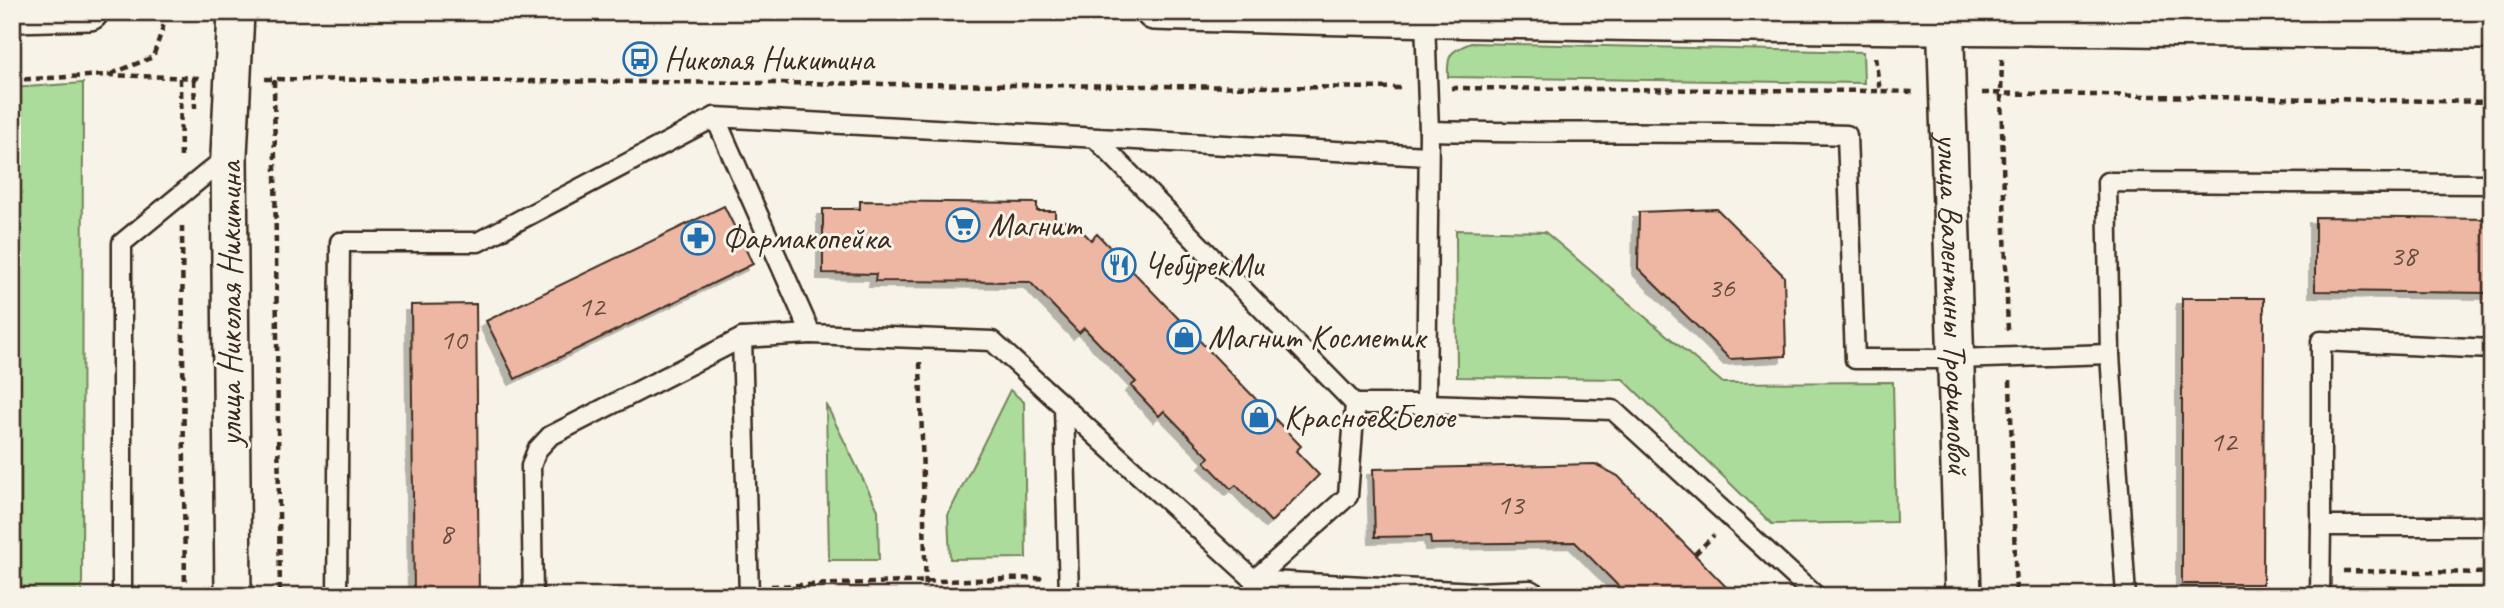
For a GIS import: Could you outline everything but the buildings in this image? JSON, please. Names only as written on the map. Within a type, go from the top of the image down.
[{"type":"street","points":[[12,14],[90,12]]},
{"type":"street","points":[[218,12],[267,12]]},
{"type":"street","points":[[1154,12],[1368,15],[1426,20],[1945,20],[2003,27],[2492,31]]},
{"type":"street","name":"улица Николая Никитина","points":[[233,596],[229,155],[236,13]]},
{"type":"street","name":"улица Валентины Трофимовой","points":[[1945,20],[1963,596]]},
{"type":"lane","points":[[1426,20],[1429,131],[1426,404]]},
{"type":"lane","points":[[337,596],[340,242],[478,242],[715,117],[1097,140],[1428,156]]},
{"type":"lane","points":[[715,117],[811,334]]},
{"type":"lane","points":[[1429,131],[1847,135],[1855,359],[2110,354]]},
{"type":"lane","points":[[1097,140],[1355,404],[1613,410],[1816,596]]},
{"type":"lane","points":[[122,596],[122,243],[229,155]]},
{"type":"lane","points":[[2126,596],[2110,354],[2107,182],[2492,184]]},
{"type":"lane","points":[[533,596],[531,466],[537,450],[550,436],[742,338],[811,334],[992,341],[1254,588],[1475,592],[1530,590],[1540,596]]},
{"type":"lane","points":[[742,338],[748,591]]},
{"type":"lane","points":[[2320,596],[2321,341],[2492,349]]},
{"type":"lane","points":[[1254,588],[1348,496],[1355,404]]},
{"type":"lane","points":[[1064,407],[1069,596]]},
{"type":"lane","points":[[2321,526],[2492,526]]},
{"type":"path","points":[[107,75],[153,57],[168,12]]},
{"type":"path","points":[[2003,27],[2001,94],[2016,596]]},
{"type":"path","points":[[12,80],[107,75],[232,79],[1880,92]]},
{"type":"path","points":[[180,78],[186,596]]},
{"type":"path","points":[[274,80],[280,596]]},
{"type":"path","points":[[2001,94],[2492,102]]},
{"type":"path","points":[[919,338],[926,596]]},
{"type":"path","points":[[2339,571],[2492,573]]},
{"type":"path","points":[[748,591],[1040,578],[1053,584]]},
{"type":"green space","points":[[1471,43],[1863,52],[1864,83],[1448,77],[1451,54]]},
{"type":"green space","points":[[83,83],[82,596],[12,596],[12,88]]},
{"type":"green space","points":[[1456,230],[1545,232],[1723,383],[1893,382],[1896,522],[1772,524],[1623,379],[1457,377]]},
{"type":"green space","points":[[1010,390],[1024,402],[1026,558],[950,559],[948,515]]},
{"type":"green space","points":[[826,404],[878,510],[879,560],[829,560]]},
{"type":"green space","points":[[2353,586],[2492,589],[2492,596],[2353,596]]},
{"type":"place","name":"Николая Никитина","points":[[640,59]]},
{"type":"place","name":"Магнит","points":[[963,225]]},
{"type":"place","name":"Фармакопейка","points":[[698,238]]},
{"type":"place","name":"ЧебурекМи","points":[[1119,265]]},
{"type":"place","name":"Магнит Косметик","points":[[1184,337]]},
{"type":"place","name":"Красное&Белое","points":[[1259,417]]}]
